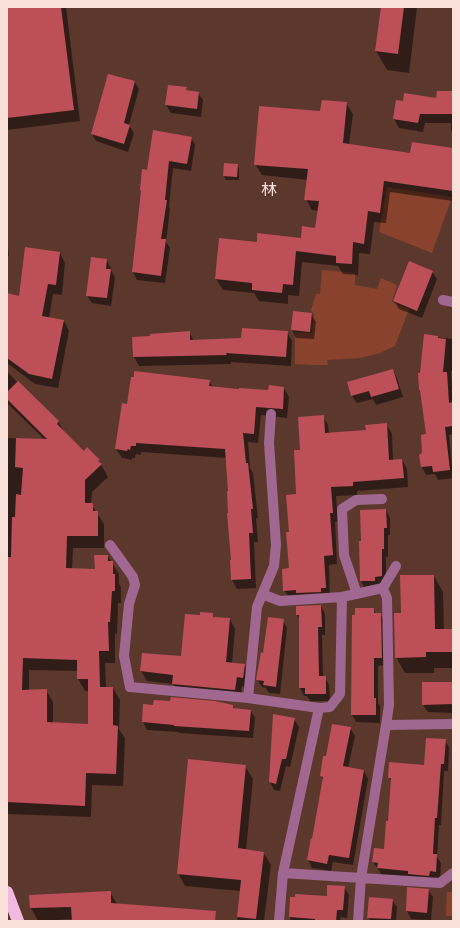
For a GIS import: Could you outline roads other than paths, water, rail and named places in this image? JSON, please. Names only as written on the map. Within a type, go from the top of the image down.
[{"type":"highway","points":[[7,892],[18,921]]},
{"type":"street","points":[[248,698],[257,607],[274,566],[276,545],[269,443],[271,414]]},
{"type":"street","points":[[357,594],[344,555],[342,509],[356,500],[382,500]]},
{"type":"street","points":[[110,545],[134,577],[135,584],[129,604],[124,656],[130,687],[248,698],[319,708],[330,707],[340,694],[342,597]]},
{"type":"street","points":[[262,594],[280,601],[342,597],[357,594],[383,588],[396,566]]},
{"type":"street","points":[[358,921],[361,878],[389,705],[387,598],[383,588]]},
{"type":"street","points":[[279,921],[283,873],[319,708]]},
{"type":"street","points":[[386,725],[453,724]]},
{"type":"street","points":[[283,873],[440,883],[453,873]]},
{"type":"district","name":"林","points":[[269,191]]}]
